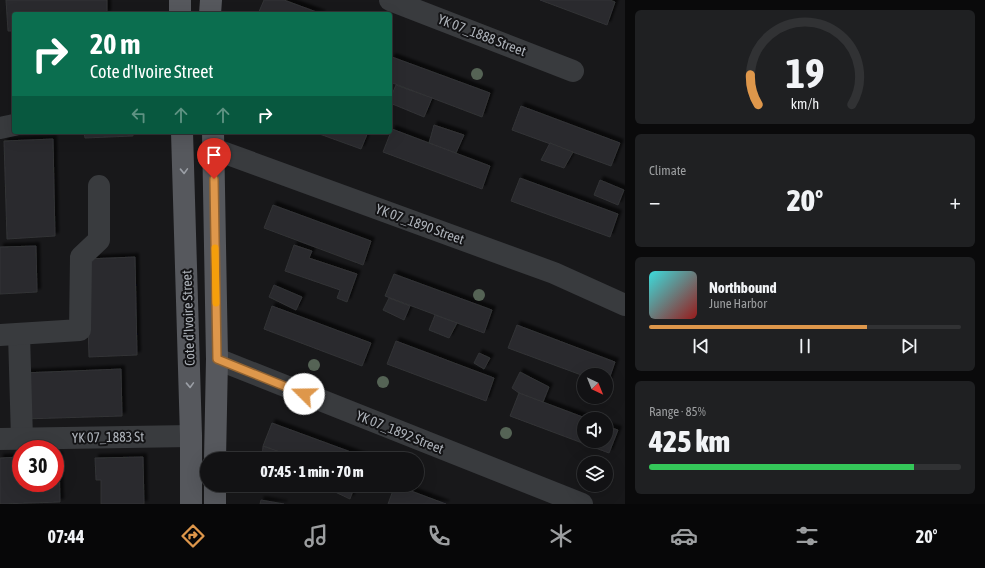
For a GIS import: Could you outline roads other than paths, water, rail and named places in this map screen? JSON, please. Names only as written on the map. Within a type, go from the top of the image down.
[{"type":"main road","points":[[180,0],[180,12]]},
{"type":"main road","points":[[210,12],[211,0]]},
{"type":"main road","name":"Cote d'Ivoire Street","points":[[182,134],[192,436],[191,504]]},
{"type":"main road","name":"Cote d'Ivoire Street","points":[[214,140],[217,359],[215,452]]},
{"type":"main road","points":[[215,492],[215,504]]},
{"type":"street","name":"YK 07_1888 Street","points":[[390,0],[573,71]]},
{"type":"street","points":[[0,128],[12,125]]},
{"type":"street","name":"YK 07_1890 Street","points":[[214,140],[554,273],[625,305]]},
{"type":"street","points":[[22,439],[9,334],[80,330],[81,257],[99,240],[99,186]]},
{"type":"street","name":"YK 07_1892 Street","points":[[217,359],[582,504]]},
{"type":"street","name":"YK 07_1883 St","points":[[0,439],[192,436]]}]
